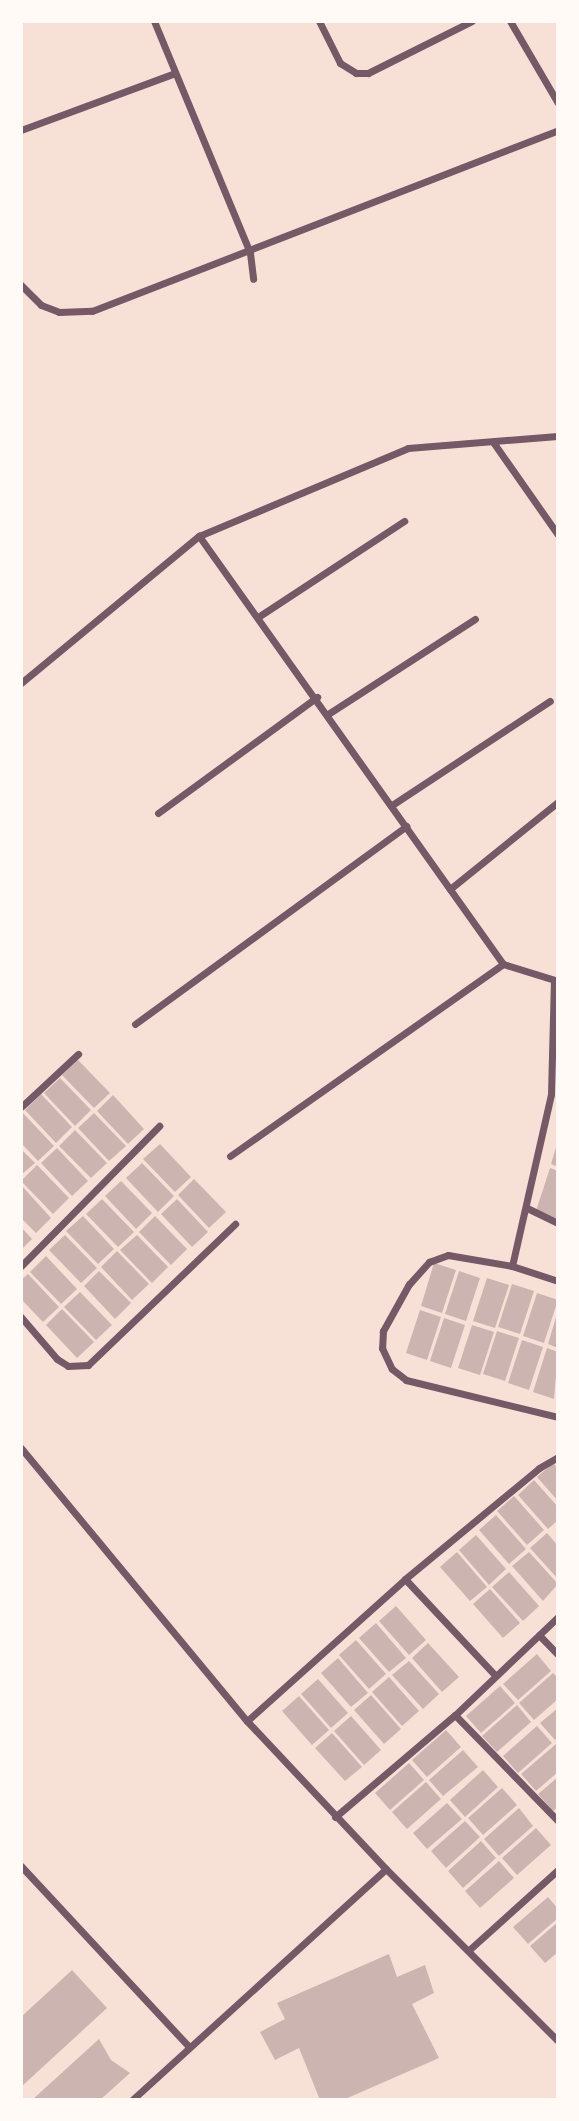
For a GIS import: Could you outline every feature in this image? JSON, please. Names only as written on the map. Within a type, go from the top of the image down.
[{"type":"street","points":[[154,21],[250,253],[253,279]]},
{"type":"street","points":[[319,21],[340,63],[356,73],[368,73],[472,21]]},
{"type":"street","points":[[510,21],[558,103]]},
{"type":"street","points":[[21,130],[175,73]]},
{"type":"street","points":[[21,285],[41,305],[59,312],[92,311],[250,253],[558,130]]},
{"type":"street","points":[[21,683],[199,536],[408,448],[558,436]]},
{"type":"street","points":[[493,442],[558,535]]},
{"type":"street","points":[[258,617],[404,522]]},
{"type":"street","points":[[199,536],[317,697],[503,964],[556,981],[555,1095],[512,1266]]},
{"type":"street","points":[[328,713],[475,618]]},
{"type":"street","points":[[158,813],[317,697]]},
{"type":"street","points":[[392,805],[550,701]]},
{"type":"street","points":[[450,889],[558,802]]},
{"type":"street","points":[[135,1024],[407,825]]},
{"type":"street","points":[[230,1156],[503,964]]},
{"type":"street","points":[[21,1107],[78,1054]]},
{"type":"street","points":[[21,1266],[159,1126]]},
{"type":"street","points":[[527,1208],[558,1223]]},
{"type":"street","points":[[21,1317],[57,1359],[68,1366],[88,1365],[235,1224]]},
{"type":"street","points":[[558,1280],[512,1266],[448,1255],[429,1262],[409,1284],[383,1331],[385,1358],[406,1380],[558,1417]]},
{"type":"street","points":[[21,1448],[247,1721],[335,1817],[558,2041]]},
{"type":"street","points":[[247,1721],[405,1579],[539,1468],[558,1457]]},
{"type":"street","points":[[405,1579],[494,1674]]},
{"type":"street","points":[[335,1817],[455,1715],[494,1674],[558,1617]]},
{"type":"street","points":[[539,1635],[558,1655]]},
{"type":"street","points":[[455,1715],[558,1821]]},
{"type":"street","points":[[21,1866],[188,2046]]},
{"type":"street","points":[[132,2100],[188,2046],[386,1869]]},
{"type":"street","points":[[469,1950],[558,1870]]},
{"type":"building","points":[[78,1060],[110,1093],[94,1108],[62,1075]]},
{"type":"building","points":[[60,1078],[91,1110],[75,1126],[44,1093]]},
{"type":"building","points":[[41,1094],[72,1127],[56,1143],[25,1110]]},
{"type":"building","points":[[113,1095],[144,1129],[128,1144],[97,1111]]},
{"type":"building","points":[[21,1111],[54,1146],[38,1161],[21,1143]]},
{"type":"building","points":[[94,1113],[126,1146],[109,1161],[78,1128]]},
{"type":"building","points":[[75,1130],[107,1163],[91,1178],[59,1146]]},
{"type":"building","points":[[160,1144],[191,1177],[175,1192],[143,1159]]},
{"type":"building","points":[[558,1144],[558,1167],[551,1164]]},
{"type":"building","points":[[57,1148],[88,1181],[72,1196],[41,1163]]},
{"type":"building","points":[[21,1149],[35,1163],[21,1175]]},
{"type":"building","points":[[142,1163],[174,1196],[158,1212],[126,1178]]},
{"type":"building","points":[[37,1165],[69,1198],[53,1214],[21,1181]]},
{"type":"building","points":[[550,1168],[558,1171],[558,1219],[536,1211]]},
{"type":"building","points":[[194,1179],[226,1212],[209,1228],[178,1195]]},
{"type":"building","points":[[121,1181],[152,1213],[136,1229],[105,1196]]},
{"type":"building","points":[[21,1185],[51,1218],[36,1233],[21,1218]]},
{"type":"building","points":[[102,1199],[134,1232],[118,1247],[86,1214]]},
{"type":"building","points":[[177,1199],[208,1232],[192,1247],[161,1214]]},
{"type":"building","points":[[83,1216],[114,1249],[98,1264],[66,1231]]},
{"type":"building","points":[[155,1216],[187,1249],[171,1265],[139,1232]]},
{"type":"building","points":[[21,1227],[32,1239],[21,1250]]},
{"type":"building","points":[[65,1235],[97,1268],[81,1283],[49,1250]]},
{"type":"building","points":[[137,1235],[168,1267],[152,1283],[120,1250]]},
{"type":"building","points":[[117,1251],[149,1284],[132,1300],[101,1267]]},
{"type":"building","points":[[46,1256],[77,1289],[61,1304],[30,1272]]},
{"type":"building","points":[[434,1263],[456,1270],[442,1313],[421,1306]]},
{"type":"building","points":[[99,1271],[131,1303],[115,1319],[84,1286]]},
{"type":"building","points":[[459,1271],[480,1278],[466,1321],[445,1314]]},
{"type":"building","points":[[28,1274],[59,1307],[43,1322],[21,1299],[21,1280]]},
{"type":"building","points":[[487,1278],[509,1285],[495,1328],[473,1321]]},
{"type":"building","points":[[512,1284],[534,1291],[520,1334],[498,1327]]},
{"type":"building","points":[[80,1292],[112,1325],[96,1340],[64,1307]]},
{"type":"building","points":[[537,1293],[558,1300],[544,1343],[523,1336]]},
{"type":"building","points":[[62,1309],[94,1342],[77,1358],[46,1325]]},
{"type":"building","points":[[420,1310],[441,1317],[427,1360],[406,1353]]},
{"type":"building","points":[[558,1314],[558,1348],[548,1344]]},
{"type":"building","points":[[444,1318],[465,1325],[451,1368],[430,1361]]},
{"type":"building","points":[[472,1325],[494,1332],[480,1375],[458,1368]]},
{"type":"building","points":[[497,1331],[519,1338],[505,1381],[483,1374]]},
{"type":"building","points":[[522,1340],[543,1347],[529,1390],[508,1383]]},
{"type":"building","points":[[547,1348],[558,1352],[554,1399],[533,1392]]},
{"type":"building","points":[[553,1463],[558,1468],[558,1501],[537,1477]]},
{"type":"building","points":[[534,1480],[558,1507],[558,1520],[548,1529],[518,1495]]},
{"type":"building","points":[[514,1496],[544,1530],[527,1545],[497,1511]]},
{"type":"building","points":[[496,1515],[526,1549],[509,1564],[479,1530]]},
{"type":"building","points":[[547,1533],[558,1546],[558,1579],[530,1548]]},
{"type":"building","points":[[476,1535],[506,1569],[489,1585],[459,1550]]},
{"type":"building","points":[[457,1552],[487,1587],[470,1601],[440,1567]]},
{"type":"building","points":[[529,1552],[558,1584],[543,1601],[512,1566]]},
{"type":"building","points":[[509,1572],[539,1606],[523,1621],[492,1587]]},
{"type":"building","points":[[490,1589],[520,1623],[503,1638],[473,1604]]},
{"type":"building","points":[[396,1606],[426,1640],[409,1655],[379,1621]]},
{"type":"building","points":[[376,1623],[406,1658],[389,1672],[359,1638]]},
{"type":"building","points":[[356,1640],[386,1674],[369,1689],[339,1655]]},
{"type":"building","points":[[428,1643],[459,1677],[442,1692],[412,1658]]},
{"type":"building","points":[[537,1654],[551,1671],[518,1700],[503,1684]]},
{"type":"building","points":[[338,1658],[368,1693],[351,1707],[321,1673]]},
{"type":"building","points":[[409,1661],[439,1694],[423,1709],[392,1675]]},
{"type":"building","points":[[553,1673],[558,1678],[558,1699],[534,1720],[519,1703]]},
{"type":"building","points":[[389,1677],[419,1711],[402,1726],[372,1692]]},
{"type":"building","points":[[318,1679],[348,1713],[331,1728],[301,1694]]},
{"type":"building","points":[[500,1686],[515,1703],[481,1733],[466,1716]]},
{"type":"building","points":[[371,1695],[401,1729],[384,1744],[354,1710]]},
{"type":"building","points":[[299,1696],[329,1730],[312,1745],[282,1711]]},
{"type":"building","points":[[517,1705],[531,1722],[497,1752],[482,1736]]},
{"type":"building","points":[[558,1708],[558,1737],[555,1740],[540,1723]]},
{"type":"building","points":[[351,1716],[381,1750],[364,1765],[334,1731]]},
{"type":"building","points":[[537,1726],[552,1743],[518,1773],[503,1756]]},
{"type":"building","points":[[446,1730],[461,1747],[427,1777],[412,1760]]},
{"type":"building","points":[[332,1733],[362,1767],[345,1781],[315,1748]]},
{"type":"building","points":[[556,1744],[558,1772],[536,1791],[521,1774]]},
{"type":"building","points":[[463,1750],[478,1767],[443,1796],[429,1780]]},
{"type":"building","points":[[409,1763],[424,1780],[390,1810],[375,1793]]},
{"type":"building","points":[[483,1770],[498,1787],[465,1817],[450,1800]]},
{"type":"building","points":[[558,1777],[558,1807],[553,1811],[538,1794]]},
{"type":"building","points":[[426,1782],[441,1799],[407,1829],[392,1812]]},
{"type":"building","points":[[502,1788],[517,1805],[483,1835],[468,1818]]},
{"type":"building","points":[[447,1803],[462,1819],[427,1849],[413,1833]]},
{"type":"building","points":[[519,1808],[533,1826],[499,1856],[484,1839]]},
{"type":"building","points":[[465,1821],[480,1837],[446,1868],[431,1851]]},
{"type":"building","points":[[536,1828],[551,1845],[517,1875],[502,1858]]},
{"type":"building","points":[[481,1841],[496,1858],[463,1888],[448,1871]]},
{"type":"building","points":[[499,1861],[514,1878],[480,1908],[465,1891]]},
{"type":"building","points":[[548,1897],[558,1909],[558,1918],[528,1944],[513,1927]]},
{"type":"building","points":[[558,1922],[558,1952],[545,1963],[530,1946]]},
{"type":"building","points":[[389,1954],[397,1977],[425,1965],[434,1993],[412,2004],[439,2058],[343,2100],[320,2100],[299,2048],[275,2060],[260,2032],[285,2019],[277,2003]]},
{"type":"building","points":[[72,1970],[107,2008],[21,2087],[21,2017]]},
{"type":"building","points":[[99,2039],[111,2060],[130,2073],[100,2100],[32,2100]]}]
